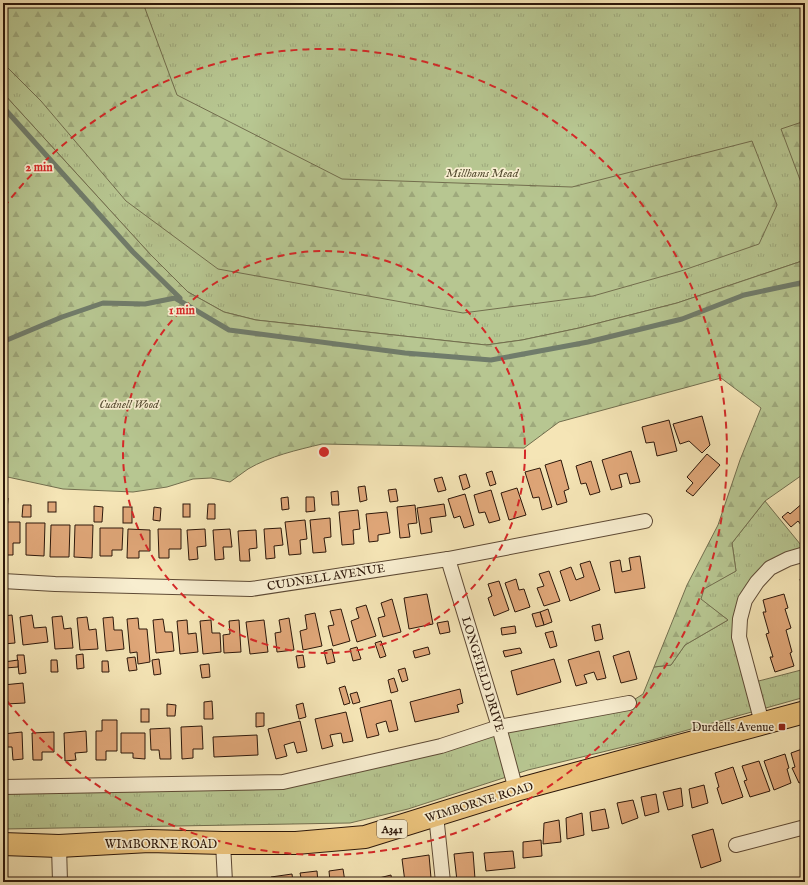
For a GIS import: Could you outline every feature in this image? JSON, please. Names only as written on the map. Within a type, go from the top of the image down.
[{"type":"main road","name":"WIMBORNE ROAD","points":[[3,844],[59,846],[149,841],[296,843],[365,837],[516,790],[805,712]]},
{"type":"street","name":"CUDNELL AVENUE","points":[[3,581],[55,584],[251,589],[448,559],[645,521]]},
{"type":"street","points":[[762,723],[739,637],[740,619],[745,600],[756,582],[770,568],[788,558],[805,554]]},
{"type":"street","name":"LONGFIELD DRIVE","points":[[448,559],[499,727],[516,790]]},
{"type":"street","points":[[3,787],[283,782],[441,746],[499,727],[629,702]]},
{"type":"street","points":[[436,815],[443,882]]},
{"type":"street","points":[[736,845],[805,827]]},
{"type":"street","points":[[224,843],[225,882]]},
{"type":"street","points":[[59,846],[60,882]]},
{"type":"green space","name":"Millhams Mead","points":[[3,3],[805,3],[805,260],[677,303],[579,328],[522,340],[486,345],[256,320],[224,312],[188,292],[150,254],[3,93]]},
{"type":"green space","points":[[3,3],[143,3],[177,95],[342,179],[572,187],[752,141],[777,205],[759,244],[681,271],[593,296],[463,313],[218,269],[126,201],[41,101],[3,63]]},
{"type":"green space","name":"Cudnell Wood","points":[[3,93],[150,254],[188,292],[224,312],[256,320],[486,345],[522,340],[579,328],[677,303],[805,260],[805,473],[765,501],[732,543],[736,571],[704,589],[701,599],[728,620],[685,645],[671,665],[654,667],[687,585],[718,525],[740,460],[761,408],[721,378],[559,422],[524,448],[322,444],[265,460],[248,469],[230,482],[211,478],[193,479],[167,487],[133,492],[63,489],[3,476]]},
{"type":"green space","points":[[805,121],[805,193],[781,129]]},
{"type":"green space","points":[[765,501],[805,550],[771,568],[740,619],[751,683],[805,669],[805,697],[652,740],[528,770],[408,809],[350,823],[3,829],[3,787],[283,782],[629,703],[643,694],[654,667],[671,665],[685,645],[728,620],[700,599],[704,588],[736,571],[732,543]]},
{"type":"building","points":[[702,416],[710,445],[702,453],[689,441],[680,444],[673,424]]},
{"type":"building","points":[[669,420],[677,451],[657,456],[654,442],[646,443],[642,427]]},
{"type":"building","points":[[631,451],[640,482],[630,484],[627,473],[619,475],[622,487],[611,490],[602,460]]},
{"type":"building","points":[[707,454],[720,465],[693,496],[686,491],[693,483],[687,477]]},
{"type":"building","points":[[561,460],[569,489],[564,491],[567,502],[557,505],[545,465]]},
{"type":"building","points":[[591,461],[600,492],[590,495],[586,483],[581,484],[576,466]]},
{"type":"building","points":[[540,468],[552,507],[542,510],[539,497],[533,498],[525,472]]},
{"type":"building","points":[[492,471],[496,484],[490,486],[486,473]]},
{"type":"building","points":[[466,474],[470,487],[463,490],[459,476]]},
{"type":"building","points":[[442,477],[446,490],[438,492],[434,479]]},
{"type":"building","points":[[365,486],[367,500],[360,502],[358,487]]},
{"type":"building","points":[[517,488],[526,515],[509,520],[501,493]]},
{"type":"building","points":[[396,489],[398,501],[390,502],[388,490]]},
{"type":"building","points":[[491,490],[500,520],[489,523],[485,512],[479,513],[474,495]]},
{"type":"building","points":[[338,491],[339,505],[332,505],[331,492]]},
{"type":"building","points":[[465,494],[474,525],[464,528],[460,516],[454,518],[448,499]]},
{"type":"building","points":[[3,497],[8,498],[7,512],[3,512]]},
{"type":"building","points":[[288,497],[289,509],[282,510],[281,498]]},
{"type":"building","points":[[306,497],[314,497],[315,511],[306,512]]},
{"type":"building","points":[[48,502],[56,502],[56,512],[48,512]]},
{"type":"building","points":[[804,502],[805,530],[798,521],[791,527],[782,517],[788,512],[790,514]]},
{"type":"building","points":[[183,504],[190,504],[190,517],[183,517]]},
{"type":"building","points":[[208,504],[215,504],[215,519],[207,519]]},
{"type":"building","points":[[444,504],[446,516],[430,518],[432,532],[421,534],[417,508]]},
{"type":"building","points":[[23,505],[31,505],[31,517],[22,517]]},
{"type":"building","points":[[415,505],[417,523],[408,524],[410,537],[400,538],[397,507]]},
{"type":"building","points":[[94,506],[103,507],[102,522],[94,522]]},
{"type":"building","points":[[123,507],[132,507],[132,523],[123,523]]},
{"type":"building","points":[[154,507],[161,508],[160,521],[153,520]]},
{"type":"building","points":[[358,510],[360,529],[353,530],[354,544],[342,545],[339,512]]},
{"type":"building","points":[[387,512],[390,533],[378,535],[378,541],[369,542],[366,514]]},
{"type":"building","points":[[330,518],[331,537],[324,538],[326,552],[313,553],[310,520]]},
{"type":"building","points":[[305,520],[307,539],[300,540],[301,554],[289,555],[285,522]]},
{"type":"building","points":[[3,522],[20,522],[20,543],[13,543],[13,555],[3,555]]},
{"type":"building","points":[[26,523],[45,523],[44,556],[26,555]]},
{"type":"building","points":[[51,525],[70,525],[69,557],[50,557]]},
{"type":"building","points":[[75,525],[93,525],[92,558],[74,557]]},
{"type":"building","points":[[100,528],[123,528],[122,550],[112,550],[112,556],[100,556]]},
{"type":"building","points":[[281,528],[283,545],[274,546],[275,558],[266,559],[264,529]]},
{"type":"building","points":[[128,529],[150,530],[150,551],[139,551],[139,558],[127,558]]},
{"type":"building","points":[[158,529],[181,529],[181,549],[169,549],[169,558],[159,558]]},
{"type":"building","points":[[205,529],[206,546],[197,547],[198,559],[189,560],[187,530]]},
{"type":"building","points":[[230,529],[232,547],[223,547],[224,559],[215,560],[213,530]]},
{"type":"building","points":[[256,530],[257,548],[249,549],[250,561],[240,561],[238,531]]},
{"type":"building","points":[[640,556],[645,588],[615,593],[610,562],[620,560],[622,572],[631,570],[629,558]]},
{"type":"building","points":[[590,561],[600,590],[570,601],[560,571],[571,567],[576,580],[584,577],[580,564]]},
{"type":"building","points":[[549,571],[560,601],[544,606],[537,588],[544,586],[539,574]]},
{"type":"building","points":[[805,578],[805,591],[803,592],[800,579]]},
{"type":"building","points":[[516,579],[519,590],[524,589],[530,607],[515,612],[505,583]]},
{"type":"building","points":[[499,581],[509,610],[494,616],[488,598],[492,596],[488,584]]},
{"type":"building","points":[[427,594],[433,624],[409,629],[404,598]]},
{"type":"building","points":[[784,594],[788,608],[785,609],[791,628],[786,630],[794,666],[775,672],[770,657],[773,657],[766,634],[769,633],[763,612],[766,612],[763,600]]},
{"type":"building","points":[[392,599],[401,632],[383,637],[378,618],[385,616],[381,603]]},
{"type":"building","points":[[366,605],[376,636],[357,642],[351,621],[359,618],[356,608]]},
{"type":"building","points":[[341,609],[350,641],[333,646],[328,626],[334,625],[330,611]]},
{"type":"building","points":[[548,609],[552,622],[544,625],[540,612]]},
{"type":"building","points":[[540,612],[544,625],[536,627],[532,614]]},
{"type":"building","points":[[315,613],[322,646],[303,650],[300,631],[307,629],[305,615]]},
{"type":"building","points":[[12,615],[15,643],[3,644],[3,616]]},
{"type":"building","points":[[32,615],[34,628],[46,627],[48,642],[23,645],[20,617]]},
{"type":"building","points":[[62,616],[64,629],[71,628],[73,648],[55,649],[52,617]]},
{"type":"building","points":[[87,617],[89,630],[96,629],[98,649],[80,650],[77,618]]},
{"type":"building","points":[[113,617],[114,630],[122,630],[124,649],[106,651],[103,618]]},
{"type":"building","points":[[138,618],[139,629],[147,629],[150,662],[138,664],[137,652],[130,653],[127,619]]},
{"type":"building","points":[[289,618],[294,650],[277,652],[275,633],[281,632],[279,620]]},
{"type":"building","points":[[163,619],[165,632],[172,632],[174,651],[156,653],[153,620]]},
{"type":"building","points":[[187,620],[188,634],[196,633],[198,652],[180,654],[177,621]]},
{"type":"building","points":[[211,620],[212,633],[220,633],[221,652],[203,654],[200,621]]},
{"type":"building","points":[[239,620],[241,652],[224,653],[223,635],[230,634],[229,621]]},
{"type":"building","points":[[264,620],[268,652],[250,654],[246,622]]},
{"type":"building","points":[[448,621],[450,632],[440,634],[437,623]]},
{"type":"building","points":[[600,624],[603,639],[595,641],[592,626]]},
{"type":"building","points":[[515,626],[516,633],[502,635],[501,628]]},
{"type":"building","points":[[553,631],[557,646],[550,648],[545,633]]},
{"type":"building","points":[[381,641],[386,656],[380,658],[375,643]]},
{"type":"building","points":[[357,647],[361,659],[353,661],[350,649]]},
{"type":"building","points":[[428,647],[430,654],[415,658],[413,651]]},
{"type":"building","points":[[520,648],[522,653],[505,657],[503,651]]},
{"type":"building","points":[[332,649],[335,662],[327,664],[324,651]]},
{"type":"building","points":[[599,651],[606,678],[597,680],[594,672],[584,675],[587,683],[576,686],[568,660]]},
{"type":"building","points":[[629,651],[637,679],[621,683],[613,656]]},
{"type":"building","points":[[83,654],[84,668],[77,669],[76,655]]},
{"type":"building","points":[[17,655],[24,655],[26,673],[19,674]]},
{"type":"building","points":[[303,655],[305,667],[298,668],[296,656]]},
{"type":"building","points":[[135,657],[137,670],[129,671],[127,658]]},
{"type":"building","points":[[159,659],[161,674],[154,675],[152,660]]},
{"type":"building","points":[[554,659],[561,682],[517,695],[511,671]]},
{"type":"building","points":[[18,660],[18,667],[5,668],[4,662]]},
{"type":"building","points":[[51,660],[57,660],[58,672],[51,672]]},
{"type":"building","points":[[102,661],[108,661],[109,672],[102,672]]},
{"type":"building","points":[[209,664],[210,677],[202,678],[200,665]]},
{"type":"building","points":[[405,668],[408,680],[402,682],[398,670]]},
{"type":"building","points":[[394,678],[398,691],[391,693],[388,680]]},
{"type":"building","points":[[23,683],[25,703],[6,704],[5,696],[3,696],[3,685]]},
{"type":"building","points":[[345,686],[350,703],[344,705],[339,688]]},
{"type":"building","points":[[460,689],[463,703],[457,705],[459,712],[415,722],[410,702]]},
{"type":"building","points":[[357,692],[360,702],[353,704],[350,694]]},
{"type":"building","points":[[391,700],[398,730],[389,732],[386,721],[376,724],[379,735],[367,738],[360,708]]},
{"type":"building","points":[[212,701],[213,719],[204,719],[204,702]]},
{"type":"building","points":[[303,703],[306,717],[299,719],[296,705]]},
{"type":"building","points":[[167,704],[176,705],[175,716],[167,716]]},
{"type":"building","points":[[141,709],[149,709],[149,722],[141,722]]},
{"type":"building","points":[[346,712],[353,741],[343,743],[341,733],[330,735],[333,746],[322,749],[315,719]]},
{"type":"building","points":[[256,713],[264,713],[264,726],[256,727]]},
{"type":"building","points":[[102,720],[117,720],[117,751],[106,751],[106,760],[96,760],[96,731],[102,731]]},
{"type":"building","points":[[300,721],[307,751],[297,753],[294,742],[284,745],[287,756],[276,759],[268,729]]},
{"type":"building","points":[[202,726],[203,749],[193,749],[193,758],[182,759],[181,727]]},
{"type":"building","points":[[170,728],[171,759],[160,759],[159,750],[151,750],[150,729]]},
{"type":"building","points":[[86,731],[87,752],[75,753],[76,760],[65,761],[64,733]]},
{"type":"building","points":[[22,732],[23,759],[13,760],[12,747],[3,747],[3,734]]},
{"type":"building","points":[[54,732],[54,752],[42,752],[42,760],[33,760],[32,733]]},
{"type":"building","points":[[121,733],[145,733],[145,759],[133,758],[133,753],[121,753]]},
{"type":"building","points":[[257,735],[258,755],[214,757],[213,737]]},
{"type":"building","points":[[805,748],[805,781],[799,783],[792,768],[795,767],[791,753]]},
{"type":"building","points":[[785,754],[791,783],[774,790],[764,761]]},
{"type":"building","points":[[759,761],[770,791],[750,797],[744,781],[747,780],[742,766]]},
{"type":"building","points":[[733,767],[743,797],[722,804],[717,788],[719,787],[715,773]]},
{"type":"building","points":[[704,785],[708,803],[692,808],[689,789]]},
{"type":"building","points":[[681,788],[683,806],[668,810],[663,792]]},
{"type":"building","points":[[656,794],[659,812],[645,816],[641,797]]},
{"type":"building","points":[[633,800],[638,818],[622,824],[617,803]]},
{"type":"building","points":[[605,809],[609,828],[592,831],[590,812]]},
{"type":"building","points":[[582,813],[584,835],[567,839],[566,818]]},
{"type":"building","points":[[559,820],[561,842],[543,844],[544,823]]},
{"type":"building","points":[[713,829],[721,861],[701,868],[692,835]]},
{"type":"building","points":[[541,840],[542,856],[523,858],[523,842]]},
{"type":"building","points":[[513,851],[515,868],[486,871],[484,853]]},
{"type":"building","points":[[473,852],[475,879],[457,881],[454,854]]},
{"type":"building","points":[[429,855],[431,878],[405,882],[402,859]]},
{"type":"building","points":[[343,869],[345,882],[330,882],[329,871]]},
{"type":"building","points":[[317,871],[318,882],[302,882],[300,873]]},
{"type":"building","points":[[292,874],[293,882],[272,882],[271,877]]},
{"type":"building","points":[[391,875],[392,882],[380,882],[379,878]]},
{"type":"waterway","points":[[3,107],[133,252],[180,298]]},
{"type":"waterway","points":[[3,340],[7,340],[62,317],[103,303],[145,304],[175,298],[229,330],[405,353],[491,360],[588,342],[682,319],[744,295],[805,282]]},
{"type":"place","name":"Durdells Avenue","points":[[782,727]]}]
